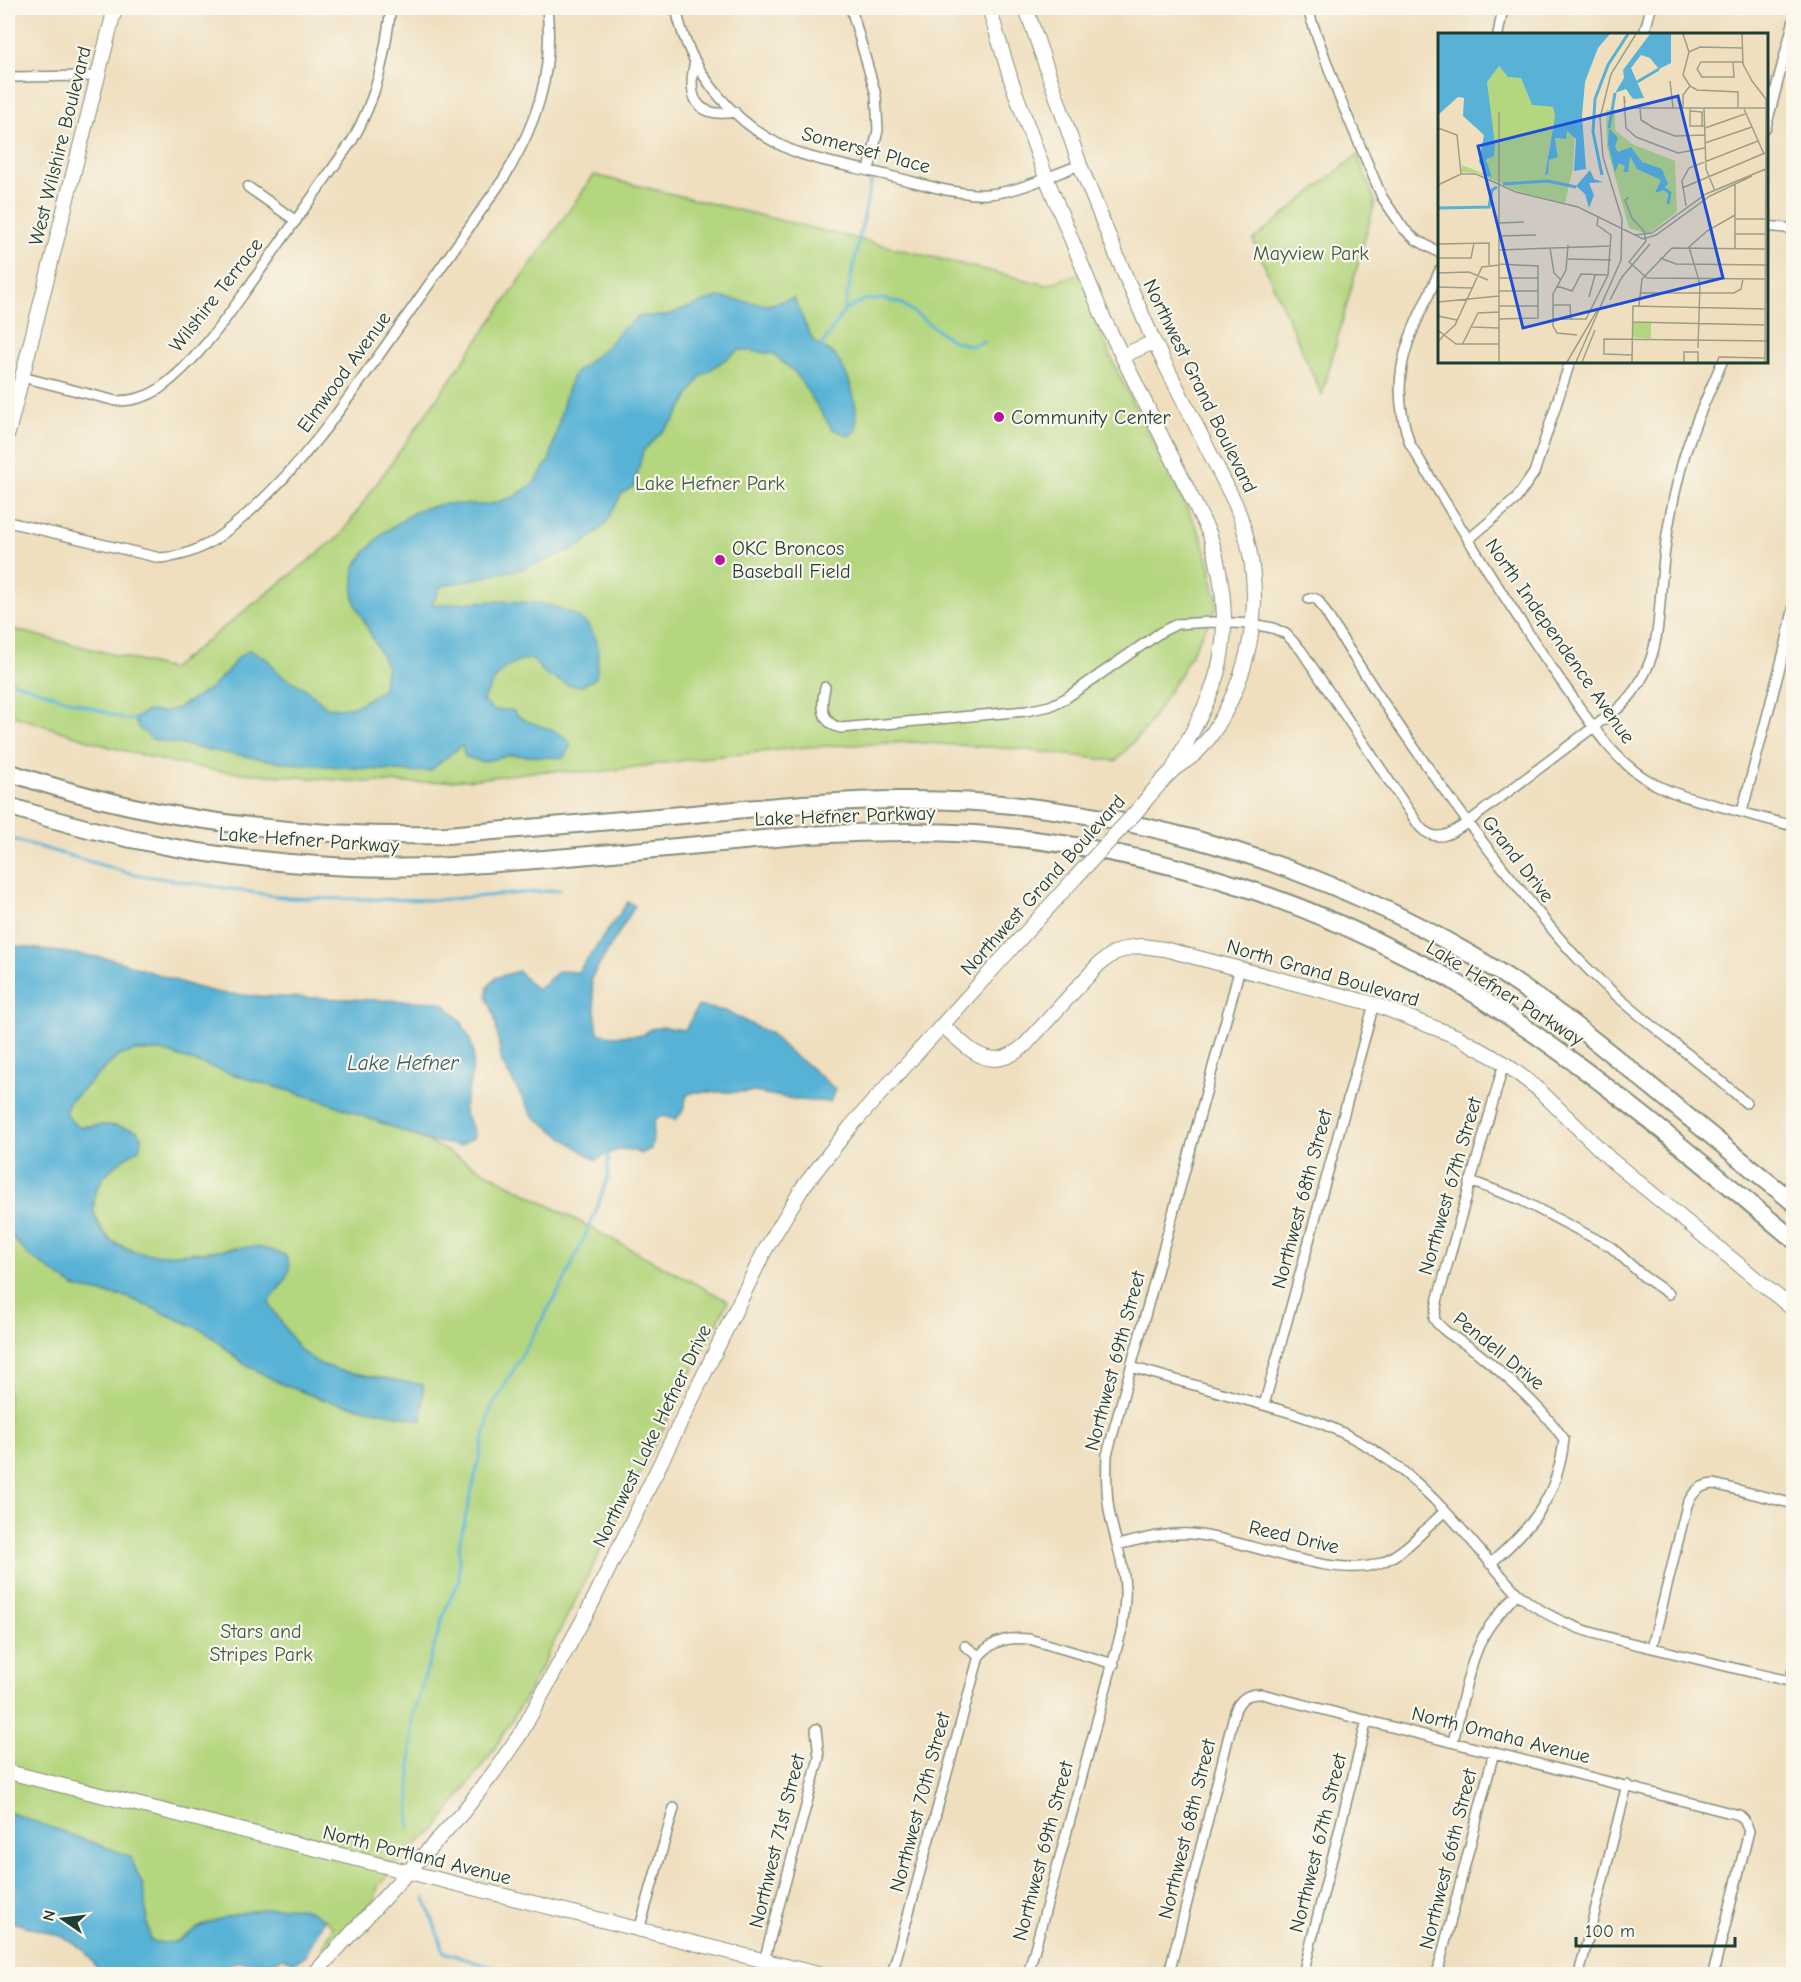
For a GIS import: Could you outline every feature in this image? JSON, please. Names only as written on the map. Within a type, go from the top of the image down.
[{"type":"highway","name":"Lake Hefner Parkway","points":[[8,772],[65,791],[155,813],[239,826],[336,834],[447,835],[812,803],[901,800],[976,802],[1063,811],[1172,834],[1247,854],[1302,874],[1391,912],[1468,953],[1516,982],[1568,1019],[1794,1203]]},
{"type":"highway","name":"Lake Hefner Parkway","points":[[8,806],[92,831],[151,845],[235,858],[334,867],[423,867],[498,863],[808,835],[917,832],[1034,840],[1139,859],[1212,876],[1289,902],[1371,937],[1458,983],[1538,1035],[1600,1082],[1793,1240]]},
{"type":"street","name":"West Wilshire Boulevard","points":[[8,433],[115,8]]},
{"type":"street","name":"Wilshire Terrace","points":[[22,377],[116,401],[129,401],[157,390],[175,376],[204,344],[296,221],[352,141],[366,116],[382,67],[391,8]]},
{"type":"street","name":"Elmwood Avenue","points":[[8,522],[160,558],[172,558],[196,551],[212,542],[230,529],[281,482],[322,436],[504,178],[520,151],[537,112],[546,71],[549,51],[548,8]]},
{"type":"street","name":"Somerset Place","points":[[676,8],[683,34],[695,61],[714,91],[758,132],[789,149],[816,158],[972,194],[1002,192],[1080,165]]},
{"type":"street","points":[[851,8],[876,95],[878,130],[869,170]]},
{"type":"street","name":"Northwest Grand Boulevard","points":[[989,8],[1012,83],[1046,177],[1103,317],[1210,535],[1218,561],[1223,593],[1224,622],[1219,665],[1211,693],[1168,775]]},
{"type":"street","name":"Northwest Grand Boulevard","points":[[942,1026],[1168,775],[1197,752],[1214,731],[1226,711],[1247,660],[1252,624],[1253,571],[1243,523],[1154,342],[1080,165],[1026,8]]},
{"type":"street","points":[[1307,8],[1338,94],[1382,197],[1404,229],[1415,239],[1438,252]]},
{"type":"street","points":[[1498,33],[1503,8]]},
{"type":"street","points":[[1644,33],[1651,8]]},
{"type":"street","points":[[1768,123],[1794,20]]},
{"type":"street","points":[[695,61],[691,90],[699,105],[713,114],[735,112]]},
{"type":"street","points":[[8,77],[97,76]]},
{"type":"street","points":[[248,187],[296,221]]},
{"type":"street","points":[[1768,226],[1794,229]]},
{"type":"street","name":"North Independence Avenue","points":[[1438,275],[1402,362],[1399,395],[1405,428],[1410,444],[1527,633],[1593,727],[1618,758],[1649,781],[1683,796],[1794,826]]},
{"type":"street","points":[[1122,356],[1154,342]]},
{"type":"street","points":[[1468,540],[1516,499],[1534,473],[1570,363]]},
{"type":"street","points":[[825,687],[821,704],[824,716],[831,724],[841,728],[1039,709],[1066,698],[1161,632],[1178,624],[1224,622],[1252,624],[1279,630],[1292,639],[1424,832],[1430,836],[1443,837],[1467,823],[1620,707],[1632,695],[1651,662],[1658,627],[1668,528],[1680,471],[1698,417],[1722,363]]},
{"type":"street","name":"Grand Drive","points":[[1309,599],[1318,600],[1383,704],[1467,823],[1557,936],[1580,962],[1618,998],[1746,1102]]},
{"type":"street","points":[[1742,812],[1794,606]]},
{"type":"street","name":"North Grand Boulevard","points":[[942,1026],[979,1056],[989,1059],[1003,1059],[1011,1056],[1025,1045],[1099,964],[1122,950],[1142,946],[1240,968],[1374,1004],[1458,1037],[1504,1063],[1537,1088],[1611,1160],[1794,1310]]},
{"type":"street","name":"Northwest 69th Street","points":[[1028,1974],[1122,1629],[1125,1597],[1118,1545],[1111,1520],[1106,1472],[1113,1428],[1240,968]]},
{"type":"street","name":"Northwest 68th Street","points":[[1264,1405],[1374,1004]]},
{"type":"street","name":"Northwest Lake Hefner Drive","points":[[315,1974],[463,1812],[494,1772],[538,1703],[590,1607],[764,1252],[792,1203],[835,1144],[942,1026]]},
{"type":"street","name":"Northwest 67th Street","points":[[1434,1319],[1504,1063]]},
{"type":"street","points":[[1470,1181],[1519,1199],[1611,1247],[1643,1276],[1669,1294]]},
{"type":"street","name":"Pendell Drive","points":[[1434,1319],[1444,1331],[1471,1347],[1509,1378],[1547,1417],[1564,1439],[1562,1458],[1544,1507],[1520,1538],[1490,1564]]},
{"type":"street","points":[[1131,1367],[1322,1422],[1358,1441],[1401,1470],[1422,1488],[1517,1593],[1533,1607],[1562,1622],[1593,1633],[1792,1682],[1794,1666]]},
{"type":"street","points":[[1652,1647],[1686,1505],[1694,1491],[1706,1484],[1714,1484],[1794,1504]]},
{"type":"street","name":"Reed Drive","points":[[1118,1545],[1151,1537],[1190,1534],[1219,1538],[1328,1566],[1359,1568],[1380,1563],[1403,1550],[1444,1512]]},
{"type":"street","name":"Northwest 66th Street","points":[[1453,1742],[1482,1638],[1488,1627],[1517,1593]]},
{"type":"street","points":[[964,1647],[979,1656],[993,1643],[1018,1638],[1029,1639],[1113,1664]]},
{"type":"street","name":"Northwest 70th Street","points":[[892,1974],[979,1656]]},
{"type":"street","name":"North Omaha Avenue","points":[[1247,1695],[1262,1694],[1732,1812],[1744,1820],[1749,1831],[1713,1974]]},
{"type":"street","name":"Northwest 68th Street","points":[[1169,1974],[1235,1711],[1247,1695]]},
{"type":"street","name":"Northwest 67th Street","points":[[1303,1974],[1367,1720]]},
{"type":"street","name":"Northwest 71st Street","points":[[764,1961],[819,1758],[816,1729]]},
{"type":"street","name":"Northwest 66th Street","points":[[1437,1974],[1494,1752]]},
{"type":"street","name":"North Portland Avenue","points":[[8,1772],[818,1974]]},
{"type":"street","points":[[1579,1974],[1627,1785]]},
{"type":"street","points":[[639,1930],[674,1808]]},
{"type":"green space","name":"Mayview Park","points":[[1357,155],[1375,201],[1322,395],[1253,240]]},
{"type":"green space","name":"Lake Hefner Park","points":[[594,175],[1047,285],[1080,273],[1115,367],[1201,536],[1210,566],[1214,592],[1217,595],[1217,607],[1180,674],[1147,727],[1116,761],[1019,749],[911,742],[807,747],[598,772],[540,771],[418,783],[363,782],[219,771],[169,762],[110,747],[8,714],[8,628],[171,669],[340,536]]},
{"type":"green space","name":"Stars and Stripes Park","points":[[135,1051],[162,1051],[321,1100],[426,1140],[728,1301],[527,1695],[492,1752],[435,1830],[412,1847],[378,1886],[375,1899],[307,1974],[305,1974],[318,1958],[333,1927],[324,1919],[207,1923],[179,1940],[165,1945],[149,1940],[143,1887],[130,1856],[8,1812],[8,1232],[27,1254],[47,1267],[103,1294],[127,1297],[205,1331],[244,1364],[282,1384],[324,1400],[422,1420],[423,1385],[341,1371],[318,1363],[299,1349],[269,1304],[273,1294],[283,1284],[254,1247],[165,1255],[141,1254],[112,1241],[103,1231],[94,1213],[94,1196],[106,1172],[139,1149],[142,1137],[135,1130],[106,1125],[73,1125],[65,1112],[69,1102],[118,1056]]},
{"type":"water","points":[[718,297],[768,305],[794,298],[813,340],[833,354],[841,364],[853,392],[856,431],[849,436],[832,429],[795,372],[775,354],[739,350],[700,377],[675,419],[643,451],[634,487],[622,493],[605,525],[579,547],[525,568],[441,586],[432,605],[497,601],[522,602],[567,611],[584,621],[597,641],[596,678],[582,686],[568,685],[546,675],[532,659],[522,661],[513,663],[501,672],[482,701],[494,710],[512,710],[525,720],[558,733],[571,745],[563,758],[510,755],[482,762],[465,757],[462,745],[430,771],[410,772],[287,763],[219,752],[152,739],[138,727],[134,719],[147,711],[163,712],[178,708],[211,688],[235,660],[249,650],[267,659],[281,675],[306,689],[327,707],[356,706],[382,690],[387,667],[353,595],[355,567],[363,555],[383,533],[418,510],[443,504],[487,505],[514,497],[534,483],[550,459],[566,393],[574,374],[607,346],[622,329],[640,316],[664,316]]},
{"type":"water","points":[[628,902],[635,906],[591,978],[598,1033],[612,1036],[643,1035],[650,1029],[664,1027],[685,1030],[698,1006],[725,1011],[771,1034],[789,1052],[835,1089],[830,1102],[799,1100],[754,1092],[694,1092],[687,1095],[683,1111],[675,1120],[663,1116],[655,1119],[651,1149],[641,1154],[622,1149],[595,1160],[533,1116],[502,1063],[494,1014],[487,998],[488,987],[495,978],[518,971],[537,990],[559,971],[578,972]]},
{"type":"water","name":"Lake Hefner","points":[[8,945],[112,959],[219,993],[439,1002],[457,1017],[469,1037],[473,1052],[473,1065],[463,1109],[474,1132],[473,1138],[459,1146],[426,1140],[321,1100],[162,1051],[135,1051],[118,1056],[69,1102],[65,1112],[78,1126],[117,1126],[136,1130],[142,1137],[139,1149],[106,1174],[96,1191],[94,1212],[103,1233],[118,1246],[138,1253],[162,1255],[253,1247],[285,1255],[289,1269],[269,1304],[299,1349],[318,1363],[341,1371],[423,1385],[422,1420],[324,1400],[282,1384],[244,1364],[205,1331],[127,1297],[76,1288],[27,1254],[8,1232]]},
{"type":"water","points":[[8,1812],[130,1856],[143,1887],[150,1940],[160,1943],[175,1942],[218,1919],[272,1908],[308,1910],[324,1919],[306,1955],[295,1962],[284,1958],[270,1963],[235,1962],[213,1974],[102,1974],[83,1949],[63,1937],[8,1921]]},
{"type":"waterway","points":[[844,311],[873,173]]},
{"type":"waterway","points":[[821,347],[844,311],[864,300],[884,299],[901,303],[951,340],[971,346],[985,341]]},
{"type":"waterway","points":[[8,680],[128,720],[134,719]]},
{"type":"waterway","points":[[8,838],[133,874],[289,898],[436,900],[560,890]]},
{"type":"waterway","points":[[409,1828],[412,1718],[446,1608],[459,1581],[459,1545],[490,1411],[566,1278],[595,1213],[608,1177],[608,1155]]},
{"type":"waterway","points":[[425,1898],[444,1952],[512,1974]]},
{"type":"place","name":"Community Center","points":[[999,417]]},
{"type":"place","name":"OKC Broncos Baseball Field","points":[[720,560]]}]
